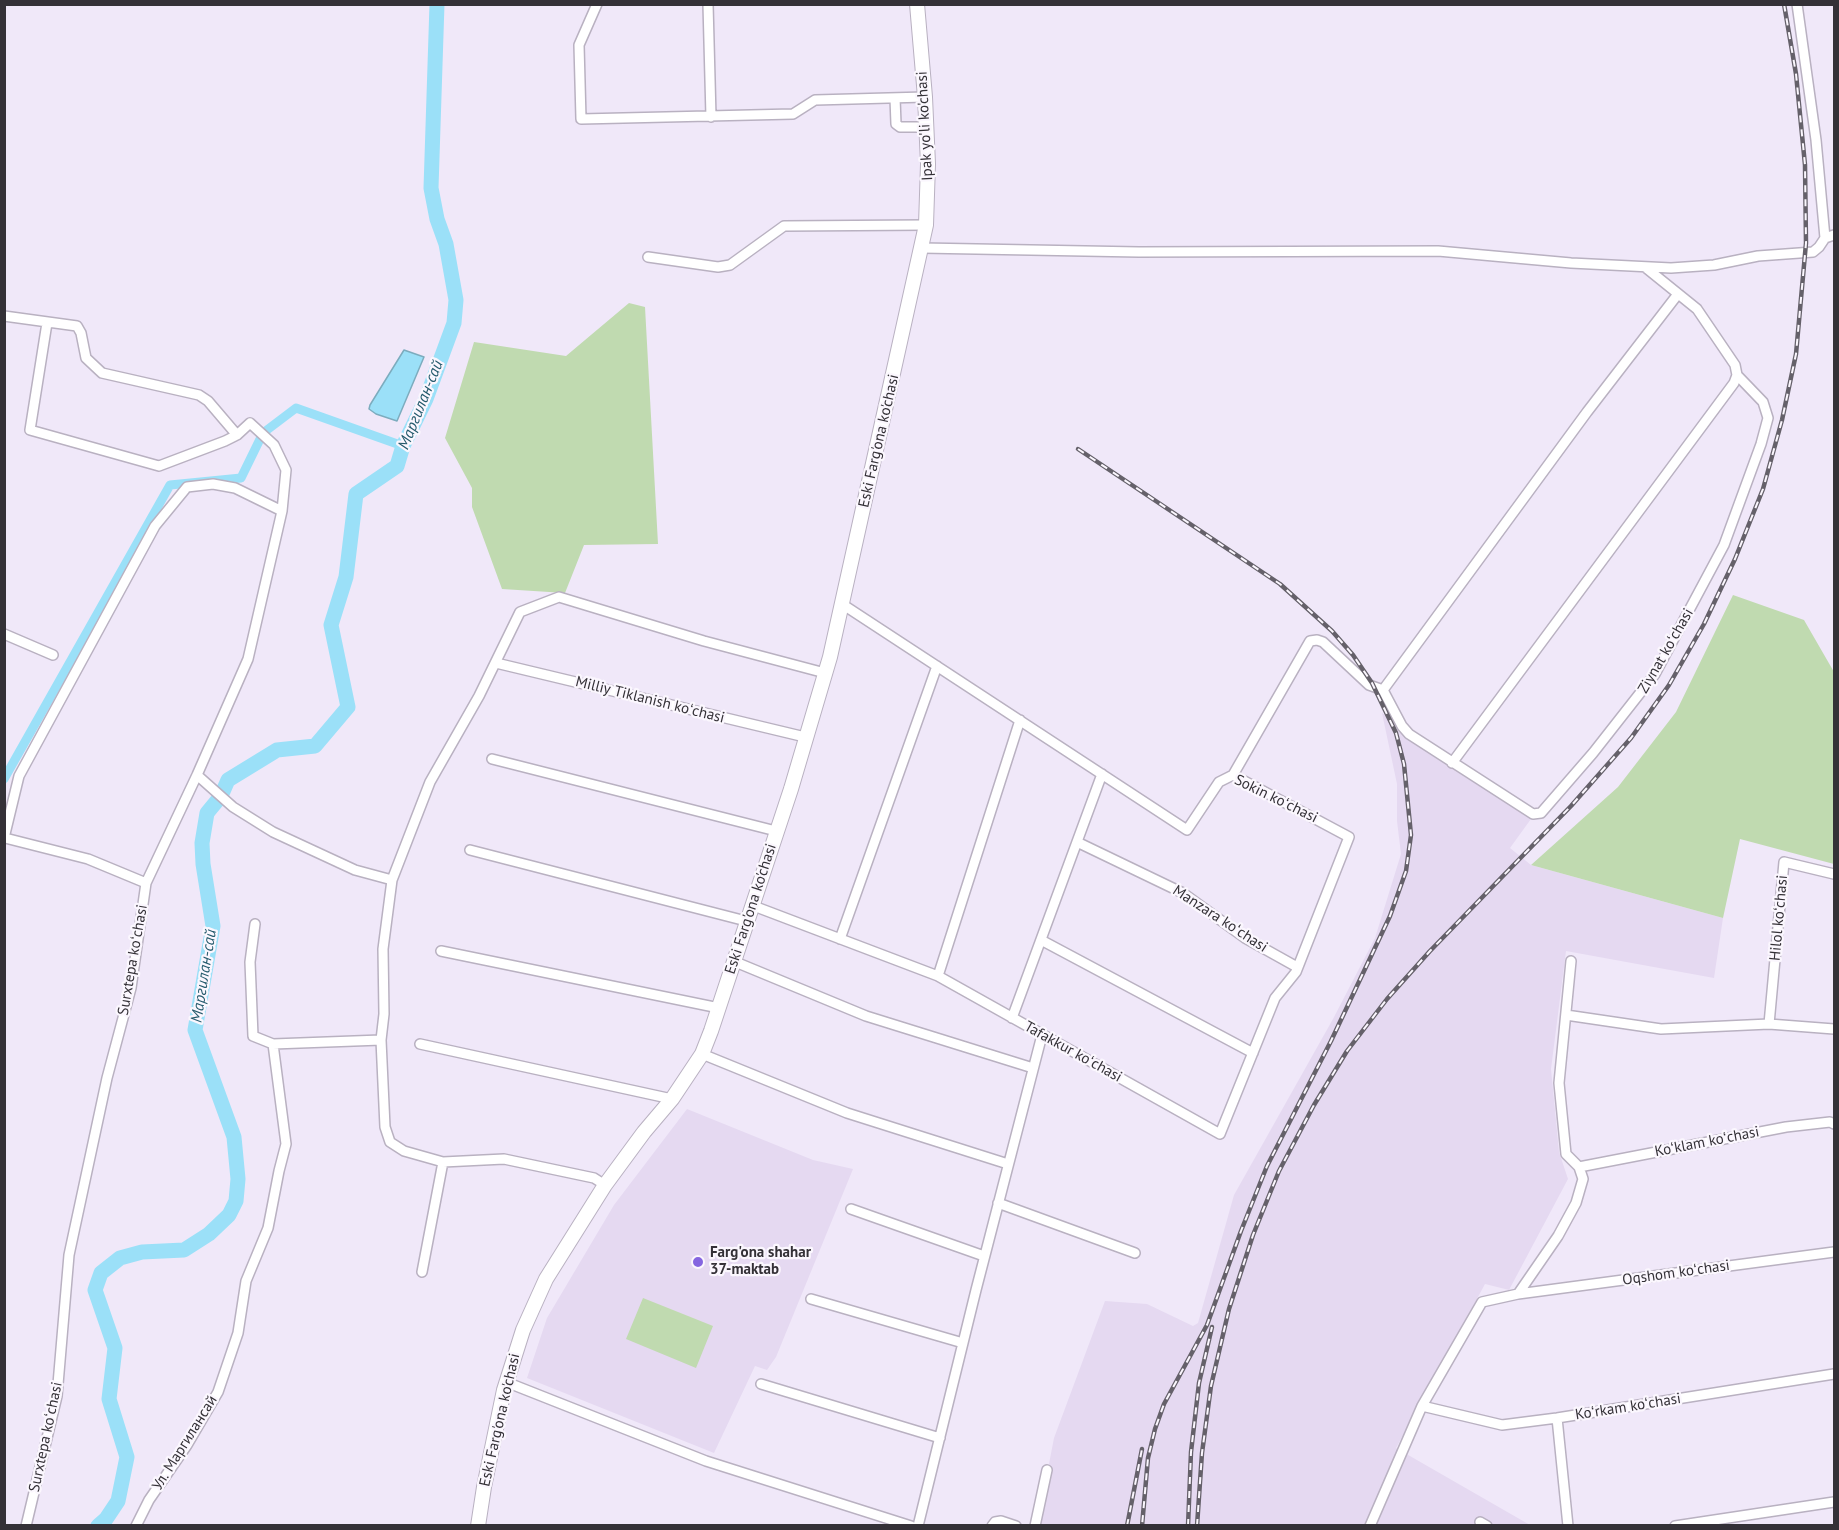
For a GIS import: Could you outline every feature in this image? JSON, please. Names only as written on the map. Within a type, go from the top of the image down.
[{"type":"main road","name":"Ipak yo'li ko'chasi","points":[[916,4],[925,97],[928,193],[922,248]]},
{"type":"main road","name":"Eski Farg'ona ko'chasi","points":[[478,1526],[506,1382],[523,1330],[546,1279],[605,1185],[644,1132],[672,1099],[702,1054],[719,1008],[825,673],[922,248]]},
{"type":"street","points":[[597,4],[579,45],[581,119],[793,114],[815,100],[925,97]]},
{"type":"street","points":[[708,4],[711,117]]},
{"type":"street","points":[[922,248],[1139,252],[1438,250],[1671,268],[1714,265],[1758,256],[1813,252],[1830,237],[1797,4]]},
{"type":"street","points":[[895,98],[896,124],[900,127],[926,127]]},
{"type":"street","points":[[648,257],[718,267],[730,265],[784,226],[926,225]]},
{"type":"street","name":"Ziynat koʻchasi","points":[[1383,690],[1404,730],[1533,814],[1538,814],[1586,761],[1656,674],[1724,545],[1761,444],[1768,418],[1766,407],[1737,375],[1735,365],[1697,309],[1645,267]]},
{"type":"street","points":[[1233,775],[1310,641],[1323,642],[1369,685],[1383,690],[1587,412],[1678,294]]},
{"type":"street","points":[[4,316],[77,326],[81,333],[86,358],[102,373],[199,395],[208,401],[237,435],[159,466],[30,430],[47,323]]},
{"type":"street","points":[[1452,763],[1734,383],[1737,375]]},
{"type":"street","name":"Surxtepa koʻchasi","points":[[26,1526],[57,1396],[69,1255],[107,1078],[131,988],[146,883],[248,659],[282,511],[286,470],[271,442],[250,423],[237,435]]},
{"type":"street","points":[[146,883],[88,859],[5,838],[19,776],[155,526],[187,487],[213,484],[235,488],[282,511]]},
{"type":"street","points":[[605,1185],[594,1178],[504,1159],[442,1162],[404,1151],[390,1142],[385,1127],[381,1040],[384,1014],[383,949],[392,880],[430,782],[479,696],[520,612],[560,597],[705,641],[825,673]]},
{"type":"street","name":"Sokin koʻchasi","points":[[842,604],[1187,830],[1220,782],[1233,775],[1349,837],[1298,967]]},
{"type":"street","points":[[4,634],[53,655]]},
{"type":"street","name":"Milliy Tiklanish koʻchasi","points":[[496,663],[805,737]]},
{"type":"street","points":[[840,939],[937,666]]},
{"type":"street","points":[[938,976],[1020,720]]},
{"type":"street","points":[[492,759],[776,831]]},
{"type":"street","points":[[1012,1018],[1102,774]]},
{"type":"street","points":[[197,775],[254,821],[311,851],[355,870],[392,880]]},
{"type":"street","name":"Manzara koʻchasi","points":[[1077,842],[1183,893],[1245,938],[1298,967]]},
{"type":"street","points":[[470,850],[746,921]]},
{"type":"street","name":"Hilol koʻchasi","points":[[1769,1024],[1784,862],[1834,874]]},
{"type":"street","name":"Tafakkur koʻchasi","points":[[751,905],[938,976],[1221,1134],[1275,998],[1298,967]]},
{"type":"street","points":[[255,924],[250,962],[253,1036],[273,1044],[381,1040]]},
{"type":"street","points":[[1041,940],[1253,1053]]},
{"type":"street","points":[[441,951],[719,1008]]},
{"type":"street","points":[[733,961],[866,1016],[1033,1068]]},
{"type":"street","points":[[1518,1294],[1558,1236],[1576,1203],[1583,1179],[1579,1167],[1566,1154],[1559,1083],[1571,961]]},
{"type":"street","points":[[1566,1015],[1661,1029],[1769,1024],[1834,1029]]},
{"type":"street","points":[[918,1526],[984,1256],[1042,1035]]},
{"type":"street","name":"Ул. Маргилансай","points":[[136,1526],[149,1500],[187,1445],[218,1392],[238,1333],[246,1281],[268,1228],[286,1144],[273,1044]]},
{"type":"street","points":[[420,1044],[672,1099]]},
{"type":"street","points":[[702,1054],[847,1113],[1008,1164]]},
{"type":"street","name":"Koʻklam koʻchasi","points":[[1579,1167],[1786,1127],[1833,1122]]},
{"type":"street","points":[[422,1272],[442,1162]]},
{"type":"street","points":[[998,1203],[1136,1253]]},
{"type":"street","points":[[851,1209],[984,1256]]},
{"type":"street","name":"Oqshom koʻchasi","points":[[1370,1526],[1422,1406],[1482,1302],[1518,1294],[1834,1252]]},
{"type":"street","points":[[811,1299],[963,1343]]},
{"type":"street","name":"Koʻrkam koʻchasi","points":[[1422,1406],[1502,1425],[1834,1374]]},
{"type":"street","points":[[506,1382],[706,1461],[911,1526]]},
{"type":"street","points":[[761,1384],[940,1438]]},
{"type":"street","points":[[1557,1418],[1568,1526]]},
{"type":"street","points":[[1035,1526],[1047,1470]]},
{"type":"street","points":[[1675,1526],[1834,1502]]},
{"type":"street","points":[[992,1526],[995,1522],[1001,1521],[1016,1526]]},
{"type":"shaded area","points":[[1382,713],[1536,812],[1510,848],[1531,865],[1723,918],[1714,978],[1566,951],[1551,1069],[1559,1152],[1568,1179],[1509,1290],[1485,1284],[1396,1448],[1530,1525],[1037,1526],[1054,1438],[1105,1301],[1147,1304],[1193,1326],[1198,1323],[1234,1195],[1333,1019],[1375,938],[1401,854],[1397,821],[1397,784]]},
{"type":"shaded area","name":"Farg'ona shahar 37-maktab","points":[[687,1109],[813,1160],[853,1169],[776,1357],[767,1370],[755,1366],[714,1453],[527,1378],[547,1318],[614,1205]]},
{"type":"green space","points":[[629,303],[645,307],[658,544],[584,545],[565,593],[502,589],[472,507],[472,488],[445,438],[474,342],[566,356]]},
{"type":"green space","points":[[1733,595],[1804,620],[1834,672],[1834,864],[1740,839],[1723,918],[1531,865],[1618,787],[1676,712]]},
{"type":"green space","points":[[643,1298],[713,1326],[696,1368],[626,1339]]},
{"type":"water","points":[[404,350],[424,357],[397,421],[376,414],[369,409]]},
{"type":"waterway","name":"Маргилан-сай","points":[[98,1526],[106,1519],[118,1501],[127,1457],[109,1399],[115,1348],[95,1290],[101,1273],[120,1258],[142,1252],[184,1250],[209,1234],[229,1215],[236,1201],[238,1179],[234,1137],[195,1030],[213,926],[203,864],[202,843],[207,813],[221,796],[228,780],[277,750],[315,746],[348,707],[331,625],[346,577],[356,494],[397,466],[403,446],[426,399],[454,323],[456,300],[446,244],[437,219],[431,188],[437,4]]},
{"type":"waterway","points":[[4,779],[170,485],[241,478],[263,433],[296,408],[403,446]]},
{"type":"railway","points":[[1197,1526],[1202,1453],[1211,1386],[1229,1309],[1253,1235],[1279,1171],[1314,1105],[1347,1051],[1387,999],[1430,951],[1571,806],[1631,738],[1669,685],[1704,624],[1735,559],[1763,489],[1782,420],[1796,354],[1806,243],[1805,165],[1796,74],[1784,4]]},
{"type":"railway","points":[[1078,449],[1280,584],[1332,631],[1353,655],[1372,683],[1396,733],[1404,764],[1411,835],[1406,871],[1390,916],[1331,1041],[1267,1166],[1207,1325],[1164,1404],[1148,1458],[1142,1526]]},
{"type":"railway","points":[[1188,1526],[1191,1452],[1199,1383],[1212,1327]]},
{"type":"railway","points":[[1127,1526],[1142,1449]]},
{"type":"place","name":"Farg'ona shahar 37-maktab","points":[[698,1262]]}]
